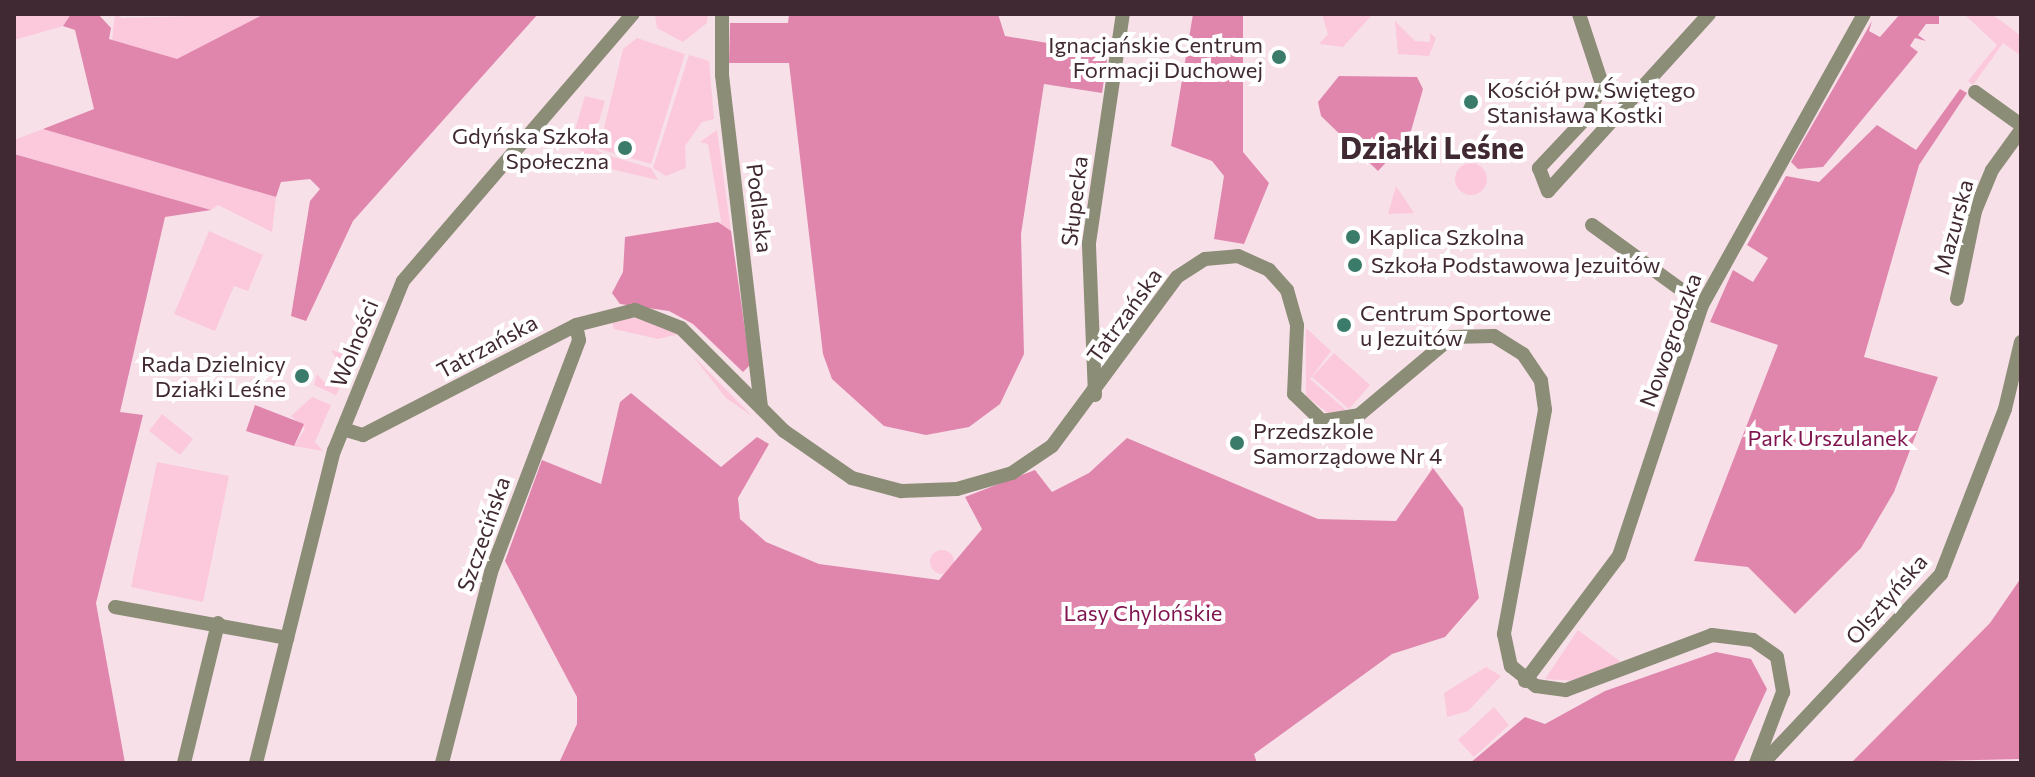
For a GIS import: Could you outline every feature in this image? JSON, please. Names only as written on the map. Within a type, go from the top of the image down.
[{"type":"street","name":"Wolności","points":[[256,763],[343,429],[418,258],[633,14]]},
{"type":"street","name":"Podlaska","points":[[722,14],[722,75],[761,408]]},
{"type":"street","name":"Słupecka","points":[[1095,395],[1089,243],[1123,14]]},
{"type":"street","points":[[1579,14],[1602,84],[1586,118],[1539,168],[1548,191],[1709,14]]},
{"type":"street","name":"Nowogrodzka","points":[[1525,681],[1619,556],[1702,305],[1864,14]]},
{"type":"street","name":"Mazurska","points":[[1957,299],[1975,211],[1992,170],[2021,127],[1975,92]]},
{"type":"street","points":[[1592,225],[1702,305]]},
{"type":"street","name":"Tatrzańska","points":[[343,429],[363,435],[576,325],[621,309],[661,316],[692,336],[761,408],[852,478],[901,491],[945,490],[1030,463],[1095,395],[1177,277],[1224,256],[1258,263],[1287,290],[1297,326],[1294,394],[1322,421],[1359,415],[1444,340],[1480,333],[1515,347],[1545,395],[1504,634],[1506,656],[1525,681]]},
{"type":"street","name":"Szczecińska","points":[[442,763],[491,572],[579,340],[576,325]]},
{"type":"street","name":"Olsztyńska","points":[[1763,763],[1941,574],[2005,409],[2021,342]]},
{"type":"street","points":[[115,607],[218,623],[287,638]]},
{"type":"street","points":[[184,763],[218,623]]},
{"type":"street","points":[[1525,681],[1566,690],[1699,638],[1741,636],[1767,648],[1782,672],[1783,692],[1756,763]]},
{"type":"shaded area","points":[[71,14],[63,26],[14,40],[14,15]]},
{"type":"shaded area","points":[[115,14],[122,18],[264,14],[178,60],[112,40]]},
{"type":"shaded area","points":[[655,14],[708,14],[707,23],[683,42],[657,28]]},
{"type":"shaded area","points":[[1322,14],[1373,14],[1343,47],[1319,44],[1328,34]]},
{"type":"shaded area","points":[[1964,14],[1992,14],[2021,36],[2021,56],[2003,43],[1973,85],[1968,81],[1997,45]]},
{"type":"shaded area","points":[[1395,21],[1415,41],[1430,42],[1430,33],[1436,38],[1429,56],[1398,54]]},
{"type":"shaded area","points":[[637,38],[685,54],[651,164],[599,149],[623,49]]},
{"type":"shaded area","points":[[689,55],[709,61],[714,119],[702,122],[685,146],[686,168],[666,176],[653,168]]},
{"type":"shaded area","points":[[585,96],[605,101],[594,138],[574,133]]},
{"type":"shaded area","points":[[43,129],[276,197],[272,232],[218,205],[211,210],[14,154],[14,140]]},
{"type":"shaded area","points":[[564,130],[602,153],[598,165],[560,133]]},
{"type":"shaded area","points":[[717,130],[731,231],[723,233],[708,144],[700,142]]},
{"type":"shaded area","points":[[610,156],[651,168],[658,180],[606,168]]},
{"type":"shaded area","points":[[1471,163],[1482,168],[1487,179],[1482,190],[1471,195],[1460,190],[1455,179],[1460,168]]},
{"type":"shaded area","points":[[1396,186],[1414,213],[1388,214]]},
{"type":"shaded area","points":[[209,231],[263,255],[248,291],[234,286],[215,331],[174,314]]},
{"type":"shaded area","points":[[636,318],[679,334],[658,339],[614,329],[611,319]]},
{"type":"shaded area","points":[[1306,328],[1331,351],[1310,379],[1347,411],[1328,413],[1306,396]]},
{"type":"shaded area","points":[[331,350],[356,358],[336,395],[314,385],[317,374],[326,384],[336,358]]},
{"type":"shaded area","points":[[1334,353],[1370,385],[1349,409],[1312,377]]},
{"type":"shaded area","points":[[692,355],[752,416],[726,398]]},
{"type":"shaded area","points":[[312,397],[331,405],[315,442],[323,451],[294,446],[305,429],[291,416]]},
{"type":"shaded area","points":[[162,414],[193,439],[180,455],[149,431]]},
{"type":"shaded area","points":[[157,462],[229,476],[203,602],[131,587]]},
{"type":"shaded area","points":[[942,550],[951,553],[954,562],[951,571],[942,574],[933,571],[930,562],[933,553]]},
{"type":"shaded area","points":[[1578,630],[1621,662],[1577,681],[1545,679]]},
{"type":"shaded area","points":[[1486,667],[1501,676],[1468,711],[1447,717],[1444,693]]},
{"type":"shaded area","points":[[1494,707],[1509,725],[1474,757],[1458,740]]},
{"type":"green space","points":[[71,14],[98,14],[111,28],[109,39],[177,59],[264,14],[538,14],[353,221],[306,321],[291,316],[310,201],[320,189],[310,179],[281,182],[276,197],[43,129],[94,109],[75,30],[63,26]]},
{"type":"green space","points":[[789,14],[998,14],[1005,36],[1108,53],[1102,93],[1044,84],[1021,234],[1024,354],[1000,404],[969,427],[926,435],[884,426],[832,379],[823,354],[789,63],[729,63],[730,23],[788,23]]},
{"type":"green space","points":[[1193,14],[1243,14],[1243,152],[1269,183],[1244,244],[1214,239],[1224,176],[1212,161],[1171,146]]},
{"type":"green space","points":[[1900,14],[1939,14],[1939,24],[1926,24],[1918,35],[1926,41],[1915,38],[1910,46],[1918,52],[1823,167],[1798,169],[1791,162],[1872,21],[1869,31],[1880,37]]},
{"type":"green space","points":[[1339,76],[1417,77],[1423,89],[1409,138],[1378,171],[1321,116],[1318,102]]},
{"type":"green space","name":"Park Urszulanek","points":[[1960,89],[1967,93],[1919,165],[1864,357],[1938,377],[1894,492],[1861,548],[1795,614],[1748,567],[1694,561],[1778,345],[1710,322],[1733,270],[1753,282],[1768,258],[1747,245],[1786,176],[1819,182],[1877,125],[1916,150]]},
{"type":"green space","points":[[14,154],[211,210],[165,217],[120,412],[143,415],[96,603],[125,763],[14,763]]},
{"type":"green space","points":[[718,222],[731,231],[750,365],[743,372],[693,324],[669,311],[620,304],[612,293],[623,272],[625,237]]},
{"type":"green space","name":"Lasy Chylońskie","points":[[631,393],[721,467],[757,437],[769,444],[738,498],[740,519],[766,542],[819,564],[939,580],[982,529],[965,497],[1035,470],[1052,492],[1089,473],[1127,438],[1318,519],[1396,521],[1433,468],[1463,508],[1479,598],[1445,637],[1392,654],[1254,754],[1257,763],[559,763],[577,724],[577,697],[505,561],[542,460],[601,484],[620,402]]},
{"type":"green space","points":[[255,405],[304,424],[294,446],[246,431]]},
{"type":"green space","points":[[2021,578],[2021,759],[1851,763],[1990,623]]},
{"type":"green space","points":[[1716,652],[1751,659],[1767,689],[1733,763],[1470,763],[1525,717],[1545,724],[1605,691]]},
{"type":"place","name":"Ignacjańskie Centrum Formacji Duchowej","points":[[1279,57]]},
{"type":"place","name":"Kościół pw. Świętego Stanisława Kostki","points":[[1471,102]]},
{"type":"place","name":"Gdyńska Szkoła Społeczna","points":[[625,148]]},
{"type":"place","name":"Kaplica Szkolna","points":[[1353,237]]},
{"type":"place","name":"Szkoła Podstawowa Jezuitów","points":[[1355,265]]},
{"type":"place","name":"Centrum Sportowe u Jezuitów","points":[[1344,325]]},
{"type":"place","name":"Rada Dzielnicy Działki Leśne","points":[[302,376]]},
{"type":"place","name":"Przedszkole Samorządowe Nr 4","points":[[1237,443]]},
{"type":"district","name":"Działki Leśne","points":[[1432,147]]}]
